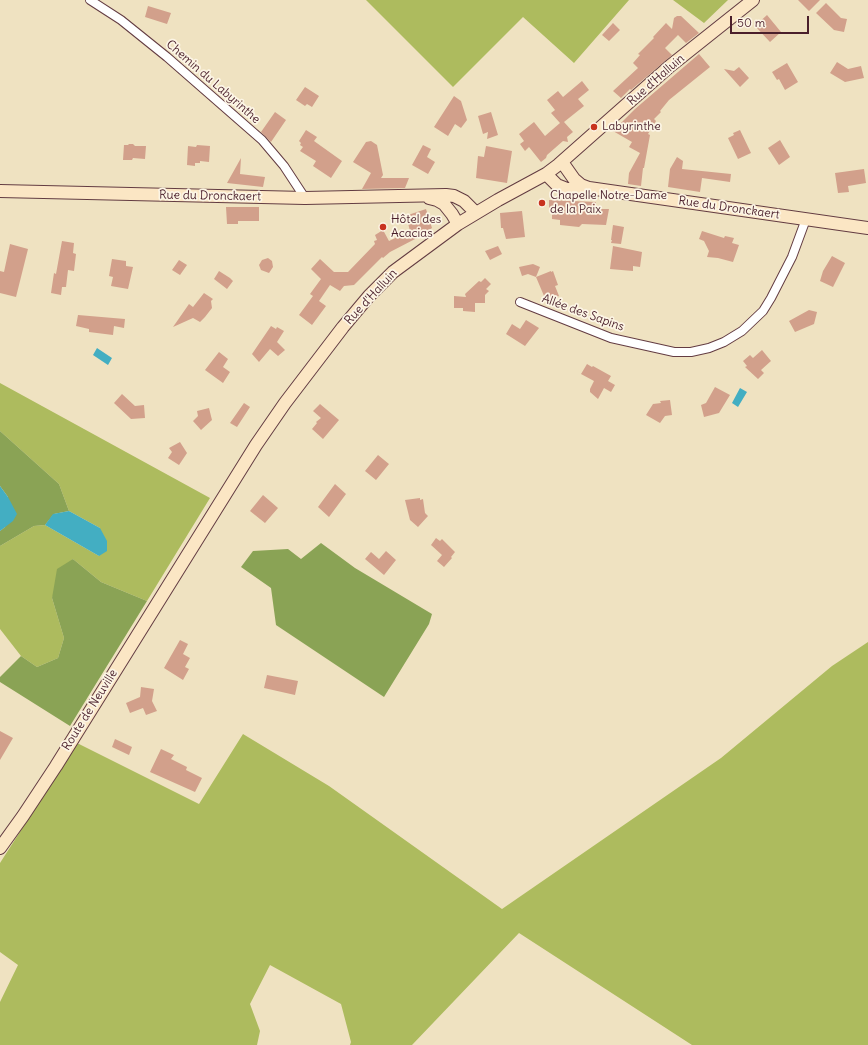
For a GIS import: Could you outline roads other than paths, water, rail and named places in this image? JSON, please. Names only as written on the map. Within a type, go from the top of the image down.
[{"type":"main road","name":"Rue d'Halluin","points":[[711,33],[744,0]]},
{"type":"main road","name":"Rue d'Halluin","points":[[177,571],[256,445],[285,403],[352,316],[393,272],[458,224],[546,174],[562,162],[670,66],[753,0]]},
{"type":"main road","name":"Rue du Dronckaert","points":[[562,162],[574,179],[581,185],[589,188],[868,228]]},
{"type":"main road","name":"Rue du Dronckaert","points":[[546,174],[563,188],[573,190],[589,188]]},
{"type":"main road","name":"Rue du Dronckaert","points":[[0,191],[304,198],[420,197],[437,200],[444,204],[458,224]]},
{"type":"main road","name":"Rue du Dronckaert","points":[[420,197],[430,195],[454,196],[464,201],[476,213]]},
{"type":"main road","name":"Route de Neuville","points":[[0,848],[56,766],[177,571]]},
{"type":"street","name":"Chemin du Labyrinthe","points":[[90,0],[115,16],[162,53],[262,140],[284,166],[304,198]]},
{"type":"street","name":"Allée des Sapins","points":[[520,302],[611,338],[674,352],[691,352],[709,348],[742,332],[763,311],[792,257],[806,219]]},
{"type":"water","points":[[97,348],[112,358],[108,365],[93,355]]},
{"type":"water","points":[[740,388],[747,392],[738,407],[732,403]]},
{"type":"water","points":[[0,486],[17,514],[13,521],[0,531]]},
{"type":"water","points":[[69,511],[100,528],[107,541],[107,551],[99,556],[45,525],[53,514]]},
{"type":"place","name":"Labyrinthe","points":[[594,127]]},
{"type":"place","name":"Chapelle Notre-Dame de la Paix","points":[[542,203]]},
{"type":"place","name":"Hôtel des Acacias","points":[[383,227]]}]
